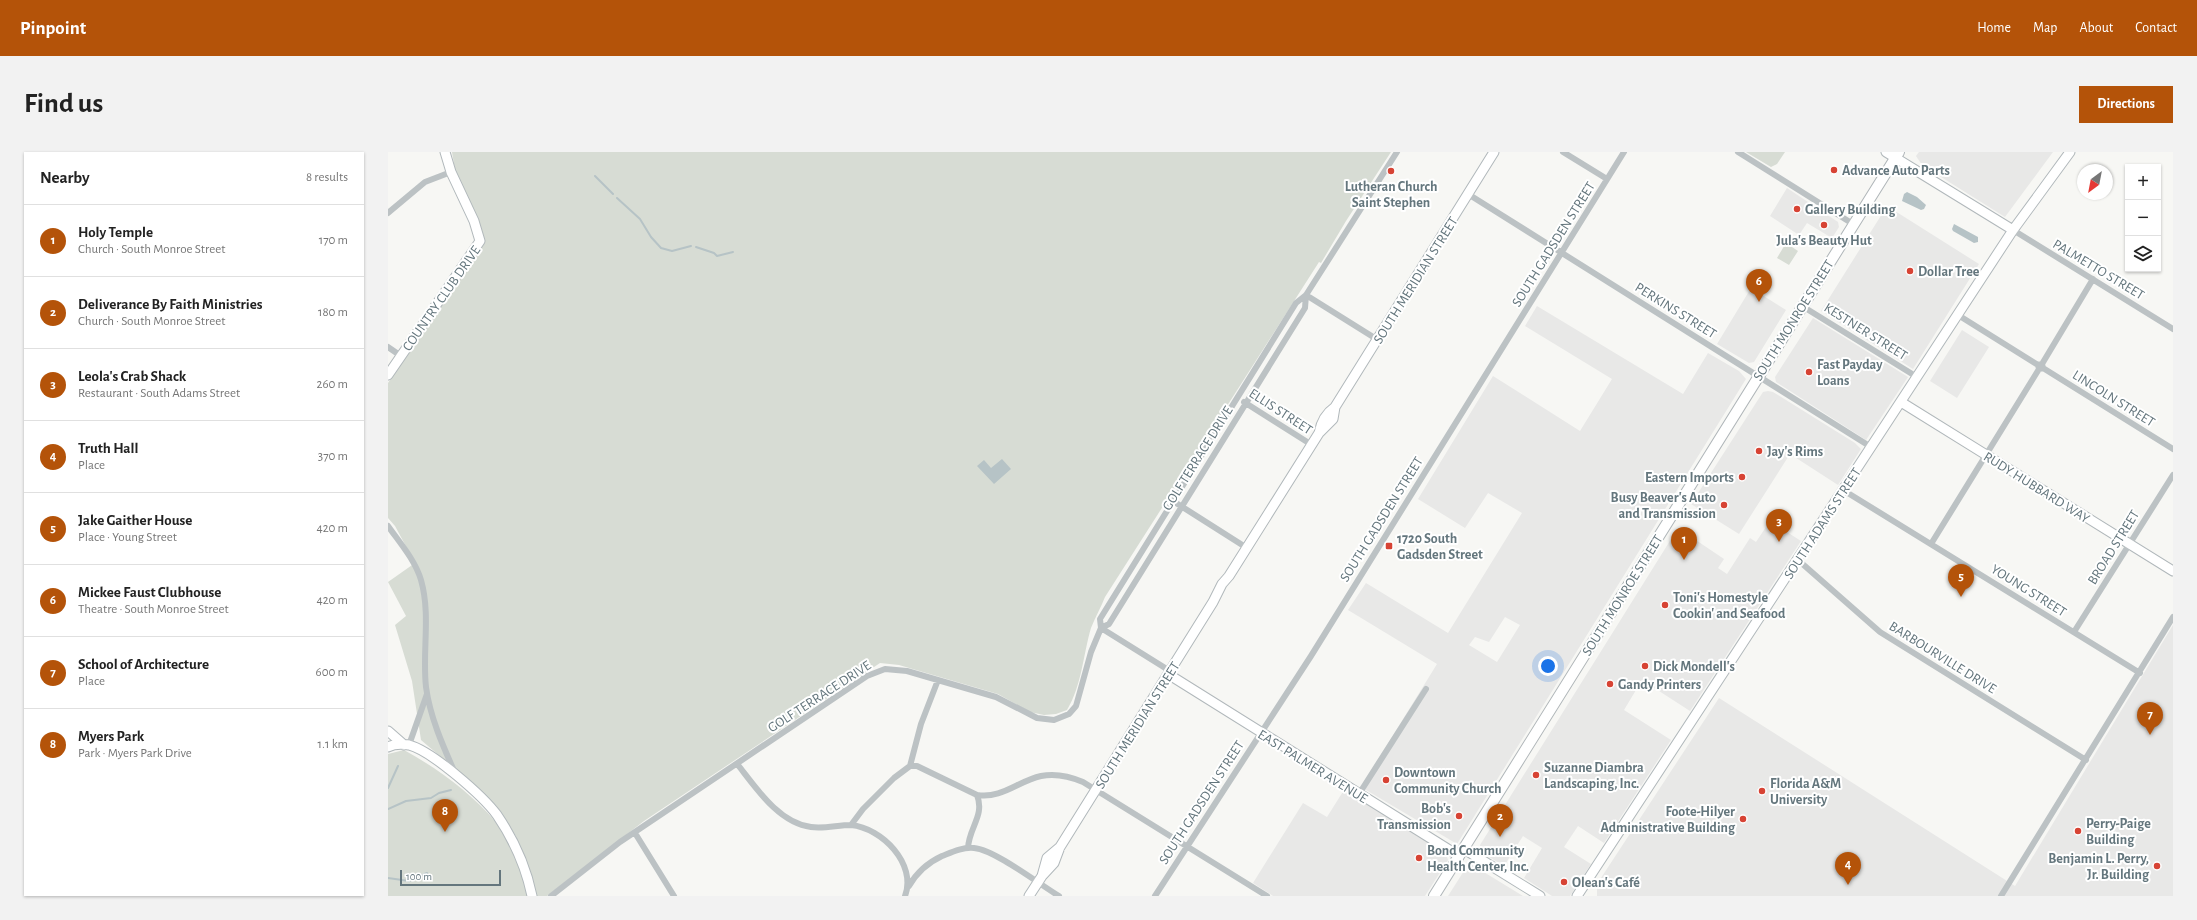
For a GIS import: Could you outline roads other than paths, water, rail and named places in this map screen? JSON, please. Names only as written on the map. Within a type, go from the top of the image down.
[{"type":"main road","name":"SOUTH MONROE STREET","points":[[1434,896],[1897,155]]},
{"type":"street","name":"COUNTRY CLUB DRIVE","points":[[388,375],[480,241],[474,221],[451,172],[446,152]]},
{"type":"street","name":"GOLF TERRACE DRIVE","points":[[551,896],[634,833],[738,765],[854,685],[881,670],[900,669],[996,697],[1036,718],[1048,720],[1064,717],[1073,710],[1080,696],[1091,652],[1101,628],[1100,619],[1296,303],[1306,296],[1397,152]]},
{"type":"street","name":"SOUTH MERIDIAN STREET","points":[[1029,896],[1040,879],[1054,863],[1060,847],[1213,602],[1221,597],[1227,587],[1229,576],[1319,433],[1332,418],[1335,407],[1494,152]]},
{"type":"street","points":[[1563,152],[1607,179]]},
{"type":"street","name":"SOUTH GADSDEN STREET","points":[[1155,896],[1311,656],[1624,152]]},
{"type":"street","points":[[1738,152],[1853,224]]},
{"type":"street","points":[[1886,152],[1897,155],[2013,230]]},
{"type":"street","name":"SOUTH ADAMS STREET","points":[[1578,896],[2013,230],[2070,152]]},
{"type":"street","points":[[388,213],[425,182],[451,172]]},
{"type":"street","name":"PERKINS STREET","points":[[1468,194],[1871,447]]},
{"type":"street","name":"PALMETTO STREET","points":[[2013,230],[2173,328]]},
{"type":"street","points":[[1931,544],[2093,279]]},
{"type":"street","points":[[1306,296],[1378,340]]},
{"type":"street","name":"GOLF TERRACE DRIVE","points":[[1101,628],[1109,624],[1305,308],[1306,296]]},
{"type":"street","name":"KESTNER STREET","points":[[1802,306],[1917,377]]},
{"type":"street","name":"LINCOLN STREET","points":[[1958,315],[2173,449]]},
{"type":"street","points":[[388,347],[400,356]]},
{"type":"street","name":"ELLIS STREET","points":[[1238,398],[1312,445]]},
{"type":"street","name":"RUDY HUBBARD WAY","points":[[1901,402],[2173,571]]},
{"type":"street","name":"BROAD STREET","points":[[2074,632],[2173,475]]},
{"type":"street","name":"YOUNG STREET","points":[[1844,490],[2140,673]]},
{"type":"street","points":[[1173,501],[1247,548]]},
{"type":"street","points":[[388,526],[413,562],[421,579],[426,600],[425,665],[427,693],[439,734],[457,777]]},
{"type":"street","name":"BARBOURVILLE DRIVE","points":[[1798,560],[1880,632],[2086,760]]},
{"type":"street","points":[[2001,896],[2140,673],[2173,617]]},
{"type":"street","name":"EAST PALMER AVENUE","points":[[1101,628],[1260,733],[1359,794],[1461,853],[1540,896]]},
{"type":"street","points":[[910,766],[921,724],[938,680]]},
{"type":"street","points":[[1359,794],[1426,689]]},
{"type":"street","points":[[406,745],[427,693]]},
{"type":"street","points":[[388,731],[406,745],[422,750],[437,760],[457,777],[496,815],[525,867],[532,896]]},
{"type":"street","points":[[388,747],[406,745]]},
{"type":"street","points":[[738,765],[765,798],[795,822],[813,827],[851,824],[861,826],[885,838],[905,870],[908,886]]},
{"type":"street","points":[[851,824],[863,809],[894,778],[910,766],[923,768],[977,795],[998,794],[1033,779],[1051,775],[1070,777],[1096,790],[1267,896]]},
{"type":"street","points":[[968,848],[969,839],[980,810],[977,795]]},
{"type":"street","points":[[634,833],[674,896]]},
{"type":"street","points":[[905,896],[908,886],[918,872],[928,864],[953,851],[968,848],[990,853],[1040,879],[1059,896]]},
{"type":"waterway","points":[[595,176],[613,194]]},
{"type":"waterway","points":[[617,198],[640,219],[651,237],[661,248],[672,251],[691,246]]},
{"type":"waterway","points":[[696,247],[714,253],[717,256],[733,252]]},
{"type":"waterway","points":[[388,788],[398,766]]},
{"type":"waterway","points":[[388,809],[406,801],[431,798],[439,793],[451,790]]},
{"type":"waterway","points":[[388,878],[409,881],[427,873]]},
{"type":"place","name":"Advance Auto Parts","points":[[1834,170]]},
{"type":"place","name":"Lutheran Church Saint Stephen","points":[[1391,171]]},
{"type":"place","name":"Gallery Building","points":[[1797,209]]},
{"type":"place","name":"Jula's Beauty Hut","points":[[1824,225]]},
{"type":"place","name":"Dollar Tree","points":[[1910,271]]},
{"type":"place","name":"Mickee Faust Clubhouse","points":[[1759,302]]},
{"type":"place","name":"Fast Payday Loans","points":[[1809,372]]},
{"type":"place","name":"Jay's Rims","points":[[1759,451]]},
{"type":"place","name":"Eastern Imports","points":[[1742,477]]},
{"type":"place","name":"Busy Beaver's Auto and Transmission","points":[[1724,505]]},
{"type":"place","name":"Leola's Crab Shack","points":[[1779,542]]},
{"type":"place","name":"1720 South Gadsden Street","points":[[1389,546]]},
{"type":"place","name":"Holy Temple","points":[[1684,560]]},
{"type":"place","name":"Jake Gaither House","points":[[1961,597]]},
{"type":"place","name":"Toni's Homestyle Cookin' and Seafood","points":[[1665,605]]},
{"type":"place","name":"Dick Mondell's","points":[[1645,666]]},
{"type":"place","name":"Gandy Printers","points":[[1610,684]]},
{"type":"place","name":"School of Architecture","points":[[2150,735]]},
{"type":"place","name":"Suzanne Diambra Landscaping, Inc.","points":[[1536,775]]},
{"type":"place","name":"Downtown Community Church","points":[[1386,780]]},
{"type":"place","name":"Florida A&M University","points":[[1762,791]]},
{"type":"place","name":"Bob's Transmission","points":[[1459,816]]},
{"type":"place","name":"Foote-Hilyer Administrative Building","points":[[1743,819]]},
{"type":"place","name":"Perry-Paige Building","points":[[2078,831]]},
{"type":"place","name":"Myers Park","points":[[445,832]]},
{"type":"place","name":"Deliverance By Faith Ministries","points":[[1500,837]]},
{"type":"place","name":"Bond Community Health Center, Inc.","points":[[1419,858]]},
{"type":"place","name":"Benjamin L. Perry, Jr. Building","points":[[2157,866]]},
{"type":"place","name":"Olean's Café","points":[[1564,882]]},
{"type":"place","name":"Truth Hall","points":[[1848,885]]}]
